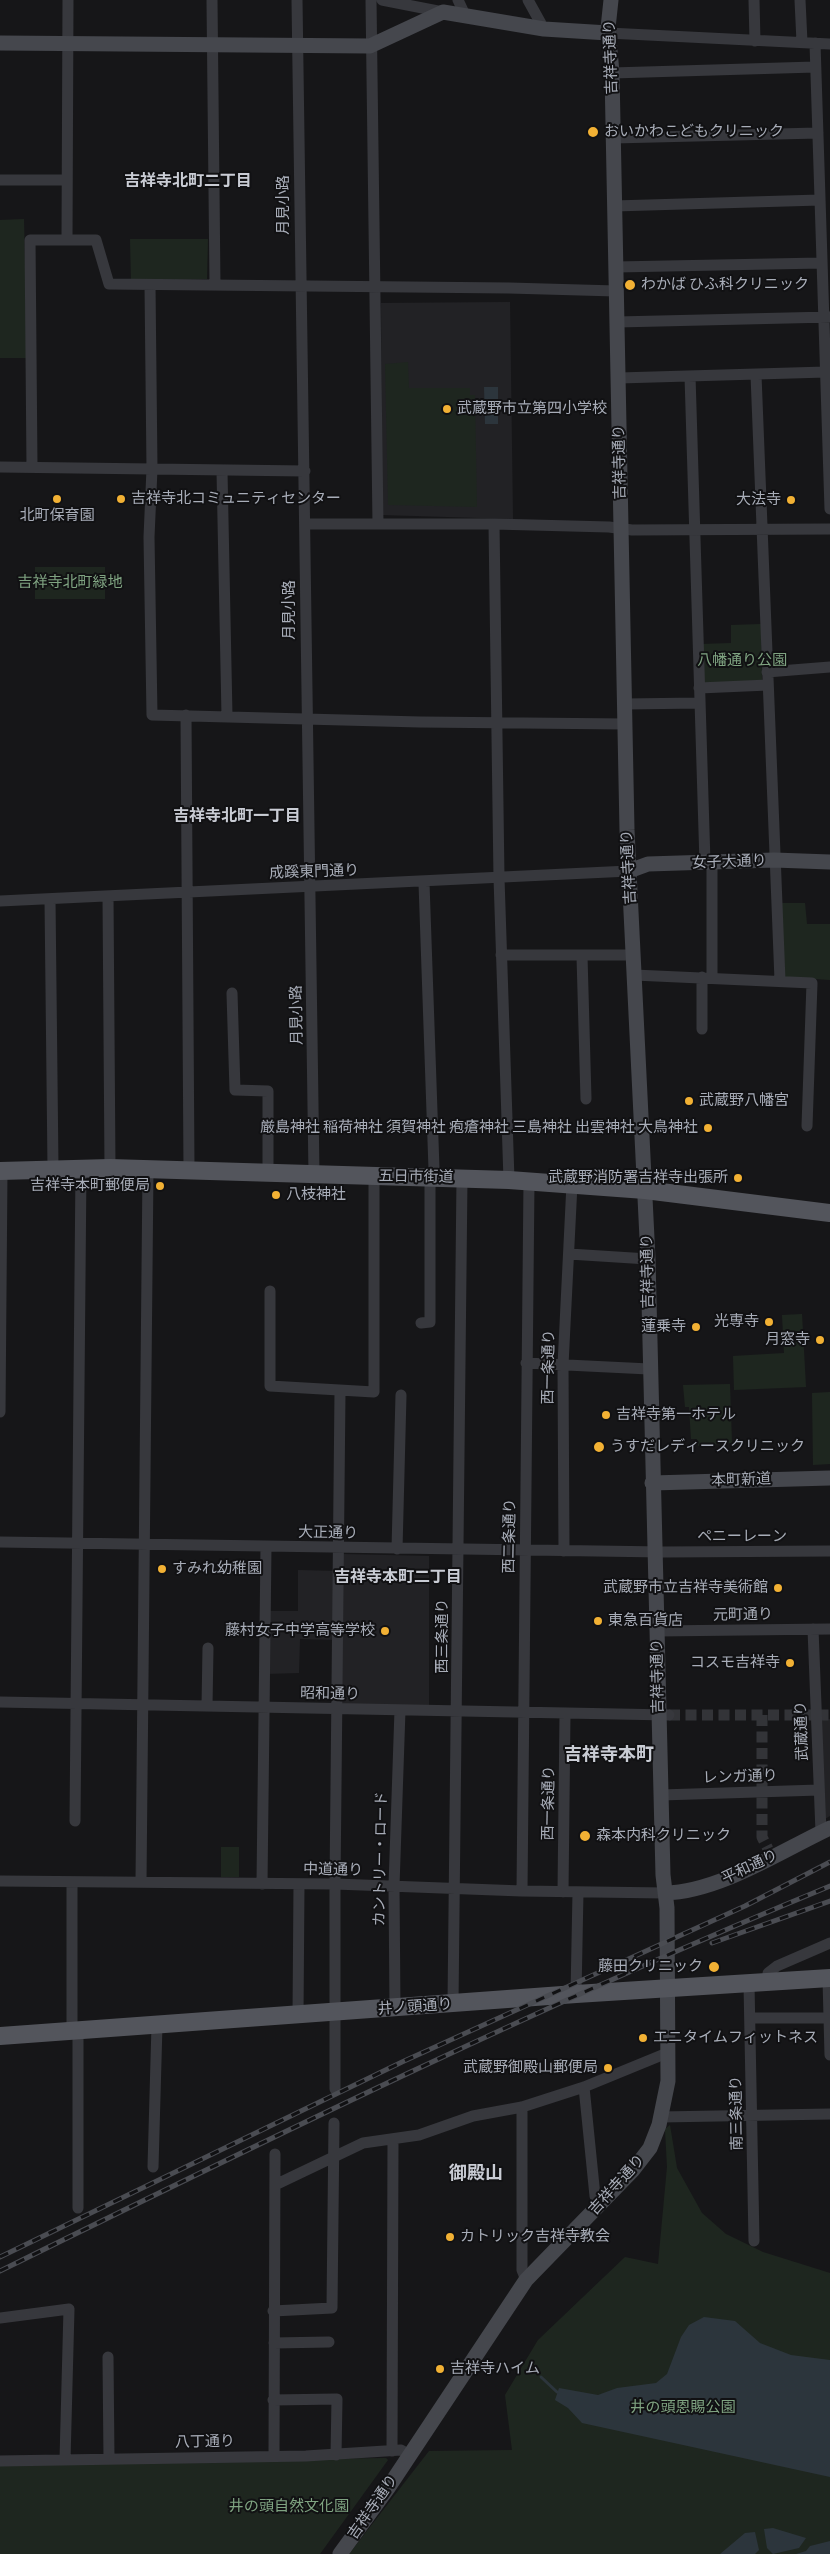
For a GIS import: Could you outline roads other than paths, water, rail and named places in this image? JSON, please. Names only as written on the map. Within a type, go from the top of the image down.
[{"type":"main road","name":"吉祥寺通り","points":[[340,2554],[410,2455],[526,2280],[599,2205],[650,2148],[662,2117],[667,2091],[665,1892],[661,1795],[664,1716],[657,1631],[648,1258],[628,871],[618,322],[612,72],[608,33],[611,0]]},
{"type":"main road","points":[[0,43],[370,46],[444,12],[544,29],[608,33]]},
{"type":"main road","name":"女子大通り","points":[[628,871],[648,864],[774,860],[830,862]]},
{"type":"main road","name":"五日市街道","points":[[1,1171],[53,1168],[110,1168],[529,1181],[645,1190],[830,1213]]},
{"type":"main road","name":"本町新道","points":[[652,1483],[830,1478]]},
{"type":"main road","name":"平和通り","points":[[665,1892],[680,1892],[710,1886],[826,1830]]},
{"type":"main road","name":"井ノ頭通り","points":[[0,2036],[576,1994],[829,1978]]},
{"type":"street","points":[[67,239],[68,0]]},
{"type":"street","points":[[212,0],[215,285]]},
{"type":"street","name":"月見小路","points":[[297,0],[299,287],[305,471],[306,718],[314,1174]]},
{"type":"street","points":[[371,0],[370,46],[378,524]]},
{"type":"street","points":[[382,0],[444,12]]},
{"type":"street","points":[[458,0],[466,17]]},
{"type":"street","points":[[528,0],[544,29]]},
{"type":"street","points":[[754,0],[755,40]]},
{"type":"street","points":[[800,0],[802,42]]},
{"type":"street","points":[[608,33],[830,44]]},
{"type":"street","points":[[815,43],[822,263],[826,317],[830,509]]},
{"type":"street","points":[[612,72],[815,66]]},
{"type":"street","points":[[613,138],[818,133]]},
{"type":"street","points":[[0,180],[67,180]]},
{"type":"street","points":[[614,206],[820,200]]},
{"type":"street","points":[[32,467],[30,240],[96,240],[109,284],[509,288],[616,291]]},
{"type":"street","points":[[616,267],[822,263]]},
{"type":"street","points":[[150,285],[152,468],[149,537],[152,715],[626,724]]},
{"type":"street","points":[[618,322],[826,317]]},
{"type":"street","points":[[618,378],[826,372]]},
{"type":"street","points":[[756,374],[780,980]]},
{"type":"street","points":[[690,376],[699,703],[708,863],[707,977],[702,1029]]},
{"type":"street","points":[[0,467],[305,471]]},
{"type":"street","points":[[222,471],[227,716]]},
{"type":"street","points":[[305,524],[494,524],[621,529],[830,530]]},
{"type":"street","points":[[494,524],[499,878],[509,1123],[509,1180]]},
{"type":"street","points":[[767,672],[830,667]]},
{"type":"street","points":[[699,688],[768,685]]},
{"type":"street","points":[[626,704],[699,703]]},
{"type":"street","points":[[186,715],[189,1170]]},
{"type":"street","name":"成蹊東門通り","points":[[0,901],[628,871]]},
{"type":"street","points":[[421,1323],[430,1322],[430,1188],[434,1169],[424,882]]},
{"type":"street","points":[[108,896],[110,1168]]},
{"type":"street","points":[[50,899],[53,1168]]},
{"type":"street","points":[[501,955],[633,955]]},
{"type":"street","points":[[582,956],[586,1099]]},
{"type":"street","points":[[634,975],[780,980],[812,983],[807,1126]]},
{"type":"street","points":[[232,993],[235,1090],[268,1091],[268,1172]]},
{"type":"street","points":[[75,1821],[74,1704],[78,1544],[81,1168]]},
{"type":"street","points":[[142,1881],[148,1169]]},
{"type":"street","points":[[0,1412],[1,1171]]},
{"type":"street","points":[[270,1291],[270,1386],[340,1392],[374,1392],[374,1177]]},
{"type":"street","name":"西三条通り","points":[[453,2004],[458,1712],[462,1178]]},
{"type":"street","name":"西二条通り","points":[[522,1891],[529,1181]]},
{"type":"street","name":"西一条通り","points":[[564,1551],[563,1365],[572,1184]]},
{"type":"street","points":[[569,1254],[648,1258]]},
{"type":"street","points":[[526,1363],[650,1369]]},
{"type":"street","points":[[335,2089],[334,2013],[340,1392]]},
{"type":"street","points":[[397,1549],[401,1395]]},
{"type":"street","name":"大正通り","points":[[0,1542],[146,1546],[655,1552]]},
{"type":"street","points":[[262,1884],[266,1547]]},
{"type":"street","name":"ペニーレーン","points":[[655,1552],[830,1551]]},
{"type":"street","name":"武蔵通り","points":[[813,1629],[819,1790],[826,1830]]},
{"type":"street","name":"元町通り","points":[[657,1631],[830,1629]]},
{"type":"street","points":[[207,1706],[208,1648]]},
{"type":"street","name":"昭和通り","points":[[0,1702],[664,1716]]},
{"type":"street","name":"カントリー・ロード","points":[[395,2008],[394,1886],[400,1710]]},
{"type":"street","name":"西一条通り","points":[[563,1892],[565,1714]]},
{"type":"street","name":"レンガ通り","points":[[661,1795],[819,1790]]},
{"type":"street","name":"中道通り","points":[[0,1881],[335,1884],[563,1892],[665,1892]]},
{"type":"street","points":[[72,1882],[72,2024],[78,2038],[78,2208]]},
{"type":"street","points":[[298,2015],[299,1884]]},
{"type":"street","points":[[576,1994],[578,1892]]},
{"type":"street","points":[[768,1982],[768,1973],[777,1966],[830,1943]]},
{"type":"street","points":[[829,1978],[830,2055]]},
{"type":"street","name":"南三条通り","points":[[749,1984],[754,2241]]},
{"type":"street","points":[[750,2018],[830,2018]]},
{"type":"street","points":[[153,2167],[157,2025]]},
{"type":"street","points":[[275,2185],[363,2143],[419,2135],[473,2116],[522,2107],[584,2087],[667,2053]]},
{"type":"street","points":[[584,2087],[595,2196],[599,2205]]},
{"type":"street","points":[[522,2107],[522,2270],[526,2280]]},
{"type":"street","points":[[662,2117],[830,2114]]},
{"type":"street","points":[[273,2311],[332,2308],[334,2123]]},
{"type":"street","points":[[392,2451],[393,2140]]},
{"type":"street","points":[[274,2456],[275,2154]]},
{"type":"street","points":[[0,2318],[69,2309],[65,2460]]},
{"type":"street","points":[[274,2343],[329,2342]]},
{"type":"street","points":[[108,2357],[109,2459]]},
{"type":"street","points":[[273,2400],[337,2399],[336,2455]]},
{"type":"street","name":"八丁通り","points":[[0,2461],[336,2455],[401,2450],[410,2455]]},
{"type":"waterway","points":[[541,2377],[557,2392]]},
{"type":"tunnel","points":[[669,1715],[830,1715]]},
{"type":"tunnel","points":[[762,1715],[762,1837],[768,1849]]},
{"type":"railway","points":[[0,2257],[402,2062],[745,1906],[830,1862]]},
{"type":"railway","points":[[0,2271],[412,2071],[620,1976],[830,1886]]},
{"type":"railway","points":[[712,1943],[830,1901]]},
{"type":"place","name":"おいかわこどもクリニック","points":[[593,132]]},
{"type":"place","name":"わかば ひふ科クリニック","points":[[630,285]]},
{"type":"place","name":"武蔵野市立第四小学校","points":[[447,409]]},
{"type":"place","name":"北町保育園","points":[[57,499]]},
{"type":"place","name":"吉祥寺北コミュニティセンター","points":[[121,499]]},
{"type":"place","name":"大法寺","points":[[791,500]]},
{"type":"place","name":"武蔵野八幡宮","points":[[689,1101]]},
{"type":"place","name":"厳島神社 稲荷神社 須賀神社 疱瘡神社 三島神社 出雲神社 大鳥神社","points":[[708,1128]]},
{"type":"place","name":"武蔵野消防署吉祥寺出張所","points":[[738,1178]]},
{"type":"place","name":"吉祥寺本町郵便局","points":[[160,1186]]},
{"type":"place","name":"八枝神社","points":[[276,1195]]},
{"type":"place","name":"光専寺","points":[[769,1322]]},
{"type":"place","name":"蓮乗寺","points":[[696,1327]]},
{"type":"place","name":"月窓寺","points":[[820,1340]]},
{"type":"place","name":"吉祥寺第一ホテル","points":[[606,1415]]},
{"type":"place","name":"うすだレディースクリニック","points":[[599,1447]]},
{"type":"place","name":"すみれ幼稚園","points":[[162,1569]]},
{"type":"place","name":"武蔵野市立吉祥寺美術館","points":[[778,1588]]},
{"type":"place","name":"東急百貨店","points":[[598,1621]]},
{"type":"place","name":"藤村女子中学高等学校","points":[[385,1631]]},
{"type":"place","name":"コスモ吉祥寺","points":[[790,1663]]},
{"type":"place","name":"森本内科クリニック","points":[[585,1836]]},
{"type":"place","name":"藤田クリニック","points":[[714,1967]]},
{"type":"place","name":"エニタイムフィットネス","points":[[643,2038]]},
{"type":"place","name":"武蔵野御殿山郵便局","points":[[608,2068]]},
{"type":"place","name":"カトリック吉祥寺教会","points":[[450,2237]]},
{"type":"place","name":"吉祥寺ハイム","points":[[440,2369]]},
{"type":"district","name":"吉祥寺北町二丁目","points":[[188,182]]},
{"type":"district","name":"吉祥寺北町一丁目","points":[[237,817]]},
{"type":"district","name":"吉祥寺本町二丁目","points":[[398,1578]]},
{"type":"district","name":"吉祥寺本町","points":[[609,1755]]},
{"type":"district","name":"御殿山","points":[[476,2174]]},
{"type":"park label","name":"吉祥寺北町緑地","points":[[70,583]]},
{"type":"park label","name":"八幡通り公園","points":[[742,661]]},
{"type":"park label","name":"井の頭恩賜公園","points":[[683,2408]]},
{"type":"park label","name":"井の頭自然文化園","points":[[289,2507]]}]
